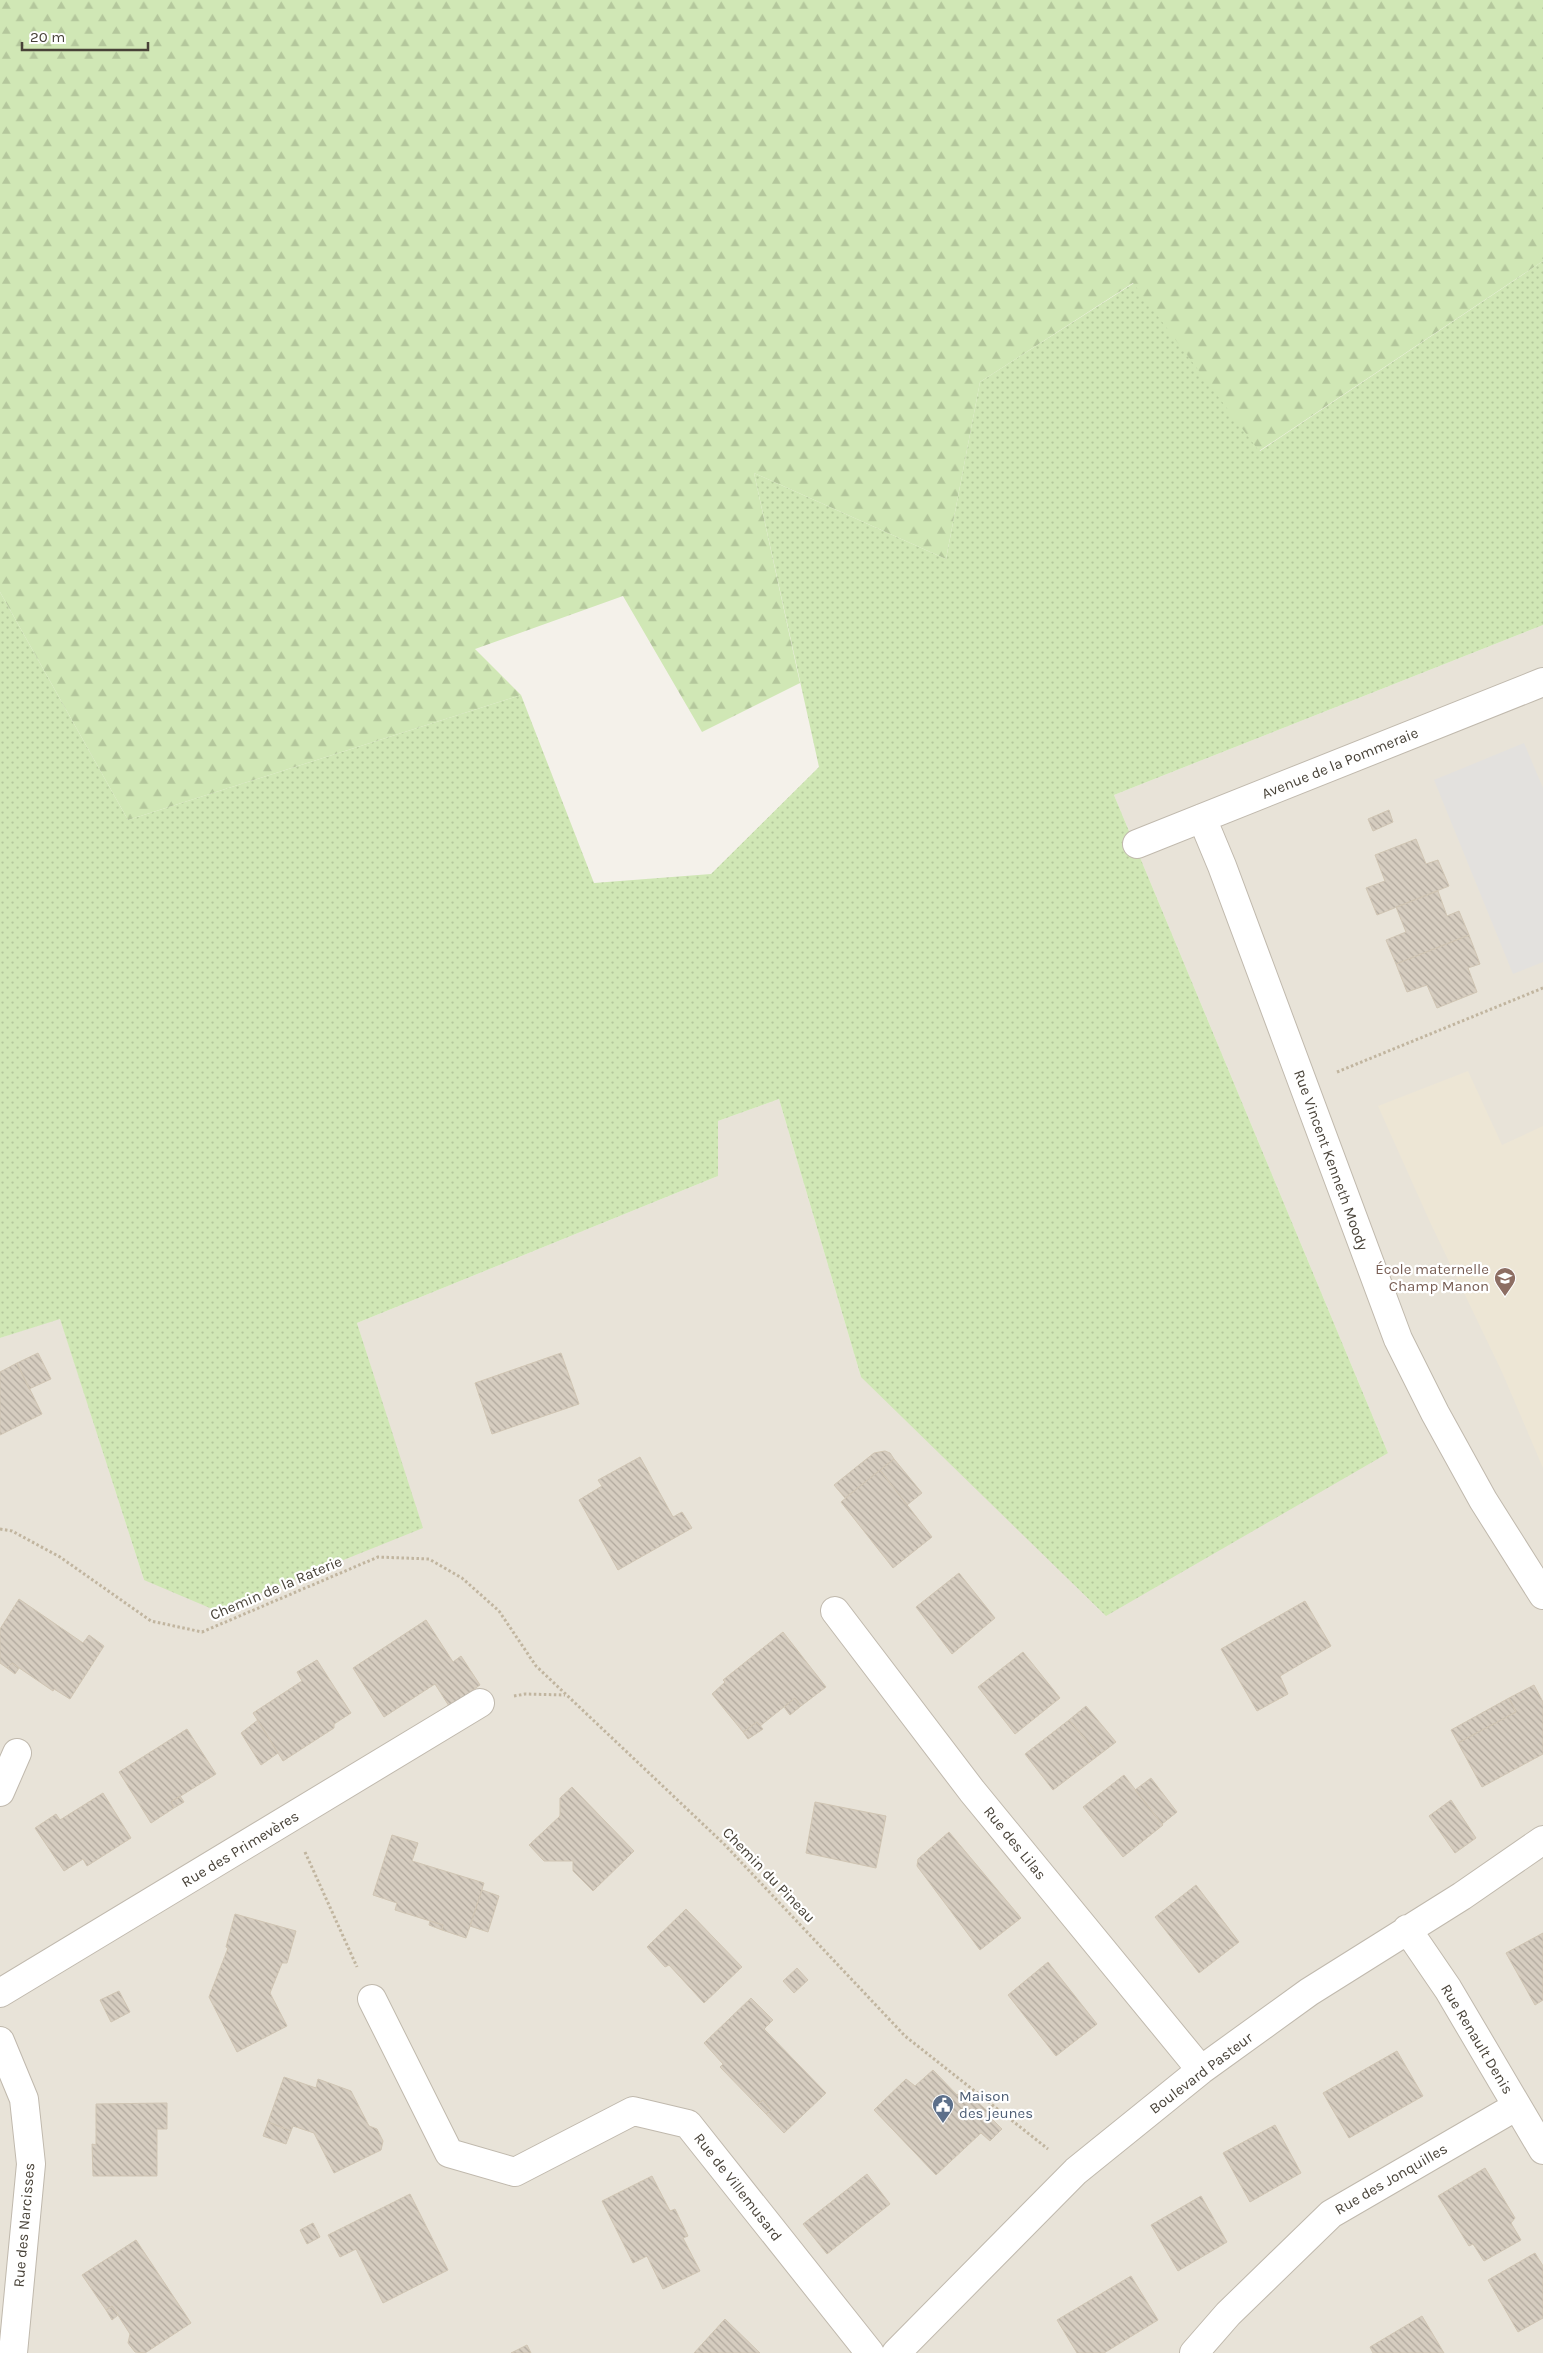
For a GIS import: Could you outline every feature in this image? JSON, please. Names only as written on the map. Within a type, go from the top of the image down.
[{"type":"street","name":"Avenue de la Pommeraie","points":[[1137,844],[1543,682]]},
{"type":"street","name":"Rue Vincent Kenneth Moody","points":[[1202,818],[1398,1339],[1435,1413],[1483,1500],[1543,1595]]},
{"type":"street","name":"Rue des Lilas","points":[[835,1611],[972,1790],[1201,2070]]},
{"type":"street","name":"Rue des Primevères","points":[[0,1992],[480,1703]]},
{"type":"street","points":[[0,1792],[17,1753]]},
{"type":"street","name":"Boulevard Pasteur","points":[[896,2353],[1076,2171],[1201,2070],[1309,1992],[1462,1896],[1543,1840]]},
{"type":"street","name":"Rue Renault Denis","points":[[1407,1929],[1448,1989],[1543,2150]]},
{"type":"street","name":"Rue de Villemusard","points":[[372,1998],[448,2153],[514,2172],[633,2111],[688,2124],[870,2353]]},
{"type":"street","name":"Rue des Narcisses","points":[[0,2041],[24,2099],[31,2164],[13,2353]]},
{"type":"street","name":"Rue des Jonquilles","points":[[1194,2353],[1228,2314],[1331,2214],[1517,2106]]},
{"type":"path","points":[[1304,1086],[1543,988]]},
{"type":"path","name":"Chemin de la Raterie","points":[[0,1529],[12,1531],[60,1557],[151,1621],[202,1632],[378,1556],[429,1559],[462,1578]]},
{"type":"path","name":"Chemin du Pineau","points":[[462,1578],[499,1611],[536,1666],[724,1844],[905,2036],[1076,2171]]},
{"type":"path","points":[[525,1694],[566,1695]]},
{"type":"path","points":[[290,1819],[372,1998]]},
{"type":"shaded area","points":[[1543,625],[1543,2353],[0,2353],[0,1338],[60,1318],[144,1580],[422,1528],[357,1323],[718,1176],[718,1121],[779,1099],[861,1377],[1388,1453],[1114,795]]},
{"type":"shaded area","points":[[1524,743],[1543,788],[1543,962],[1513,974],[1434,780]]},
{"type":"shaded area","name":"École maternelle Champ Manon","points":[[1468,1071],[1502,1145],[1543,1126],[1543,1468],[1502,1372],[1430,1222],[1378,1106]]},
{"type":"green space","points":[[0,0],[1543,0],[1543,261],[1259,451],[1133,283],[980,382],[946,559],[754,473],[800,683],[702,732],[623,596],[475,649],[521,695],[128,820],[0,592]]},
{"type":"green space","points":[[1543,261],[1543,625],[1114,795],[1388,1453],[1106,1616],[861,1377],[779,1099],[718,1121],[718,1176],[357,1323],[423,1528],[217,1611],[144,1580],[60,1319],[0,1338],[0,592],[128,820],[521,695],[594,883],[711,874],[819,767],[754,473],[946,559],[980,382],[1134,283],[1260,451]]},
{"type":"building","points":[[1389,810],[1393,822],[1373,831],[1368,819]]},
{"type":"building","points":[[1416,839],[1426,864],[1438,860],[1449,886],[1377,915],[1366,888],[1385,881],[1375,855]]},
{"type":"building","points":[[1438,891],[1447,916],[1459,911],[1469,935],[1396,964],[1386,940],[1406,932],[1396,907]]},
{"type":"building","points":[[1469,935],[1480,964],[1468,968],[1477,992],[1437,1008],[1427,985],[1407,992],[1396,964]]},
{"type":"building","points":[[38,1353],[51,1379],[29,1389],[17,1363]]},
{"type":"building","points":[[561,1353],[579,1404],[492,1434],[475,1383]]},
{"type":"building","points":[[17,1363],[42,1414],[0,1435],[0,1372]]},
{"type":"building","points":[[885,1451],[890,1453],[894,1459],[845,1498],[834,1485],[874,1453]]},
{"type":"building","points":[[640,1457],[673,1517],[682,1512],[692,1528],[618,1570],[579,1500],[602,1486],[598,1480]]},
{"type":"building","points":[[894,1459],[922,1493],[907,1505],[880,1470]]},
{"type":"building","points":[[880,1470],[932,1537],[893,1568],[841,1502]]},
{"type":"building","points":[[959,1573],[995,1618],[952,1654],[916,1607]]},
{"type":"building","points":[[19,1599],[83,1643],[89,1635],[104,1646],[70,1699],[54,1689],[53,1691],[12,1663],[7,1668],[0,1663],[0,1629]]},
{"type":"building","points":[[1305,1601],[1331,1646],[1280,1676],[1288,1694],[1257,1711],[1221,1649]]},
{"type":"building","points":[[426,1620],[453,1662],[461,1656],[480,1685],[449,1706],[435,1684],[384,1717],[353,1668]]},
{"type":"building","points":[[783,1632],[826,1687],[801,1706],[795,1698],[760,1726],[757,1722],[743,1732],[712,1694],[725,1682],[723,1680]]},
{"type":"building","points":[[1023,1652],[1060,1698],[1015,1734],[978,1687]]},
{"type":"building","points":[[317,1660],[351,1713],[334,1724],[334,1728],[283,1761],[253,1713],[302,1681],[297,1672]]},
{"type":"building","points":[[12,1663],[19,1668],[15,1674],[7,1668]]},
{"type":"building","points":[[1534,1685],[1543,1702],[1543,1754],[1482,1787],[1458,1743],[1516,1712],[1509,1698]]},
{"type":"building","points":[[795,1698],[801,1706],[790,1715],[784,1707]]},
{"type":"building","points":[[1509,1698],[1516,1712],[1458,1743],[1451,1730]]},
{"type":"building","points":[[1086,1706],[1116,1742],[1099,1755],[1069,1720]]},
{"type":"building","points":[[258,1720],[278,1753],[261,1765],[241,1733]]},
{"type":"building","points":[[1069,1720],[1099,1755],[1053,1790],[1025,1754]]},
{"type":"building","points":[[757,1722],[763,1729],[748,1739],[743,1732]]},
{"type":"building","points":[[187,1729],[216,1774],[171,1802],[174,1808],[151,1823],[119,1772]]},
{"type":"building","points":[[1124,1775],[1163,1825],[1123,1857],[1083,1807]]},
{"type":"building","points":[[1151,1778],[1177,1812],[1162,1824],[1135,1790]]},
{"type":"building","points":[[572,1787],[634,1851],[593,1891],[573,1871],[573,1861],[544,1861],[529,1845],[560,1816],[560,1798]]},
{"type":"building","points":[[103,1793],[131,1838],[87,1866],[83,1859],[64,1871],[35,1828],[56,1814],[60,1820]]},
{"type":"building","points":[[180,1796],[184,1802],[174,1808],[171,1802]]},
{"type":"building","points":[[1451,1800],[1476,1838],[1455,1853],[1429,1816]]},
{"type":"building","points":[[815,1802],[886,1816],[876,1868],[806,1853]]},
{"type":"building","points":[[949,1832],[1021,1918],[980,1950],[917,1866],[918,1859]]},
{"type":"building","points":[[392,1835],[418,1843],[412,1861],[484,1883],[466,1938],[442,1930],[443,1925],[395,1910],[397,1903],[373,1895]]},
{"type":"building","points":[[1196,1885],[1239,1942],[1199,1973],[1155,1917]]},
{"type":"building","points":[[482,1890],[499,1896],[488,1932],[470,1926]]},
{"type":"building","points":[[686,1909],[742,1967],[704,2003],[669,1965],[665,1967],[647,1947]]},
{"type":"building","points":[[235,1914],[296,1931],[287,1963],[282,1963],[270,1993],[287,2026],[237,2052],[209,1997],[228,1948],[226,1947]]},
{"type":"building","points":[[430,1921],[443,1925],[442,1930],[429,1925]]},
{"type":"building","points":[[1543,1933],[1543,2000],[1535,2005],[1506,1953]]},
{"type":"building","points":[[1048,1962],[1097,2024],[1056,2056],[1008,1995]]},
{"type":"building","points":[[797,1968],[808,1980],[794,1993],[783,1981]]},
{"type":"building","points":[[119,1991],[130,2012],[111,2022],[100,2000]]},
{"type":"building","points":[[751,1998],[773,2020],[764,2029],[826,2093],[784,2133],[766,2114],[771,2110],[763,2100],[757,2105],[720,2067],[723,2064],[704,2043]]},
{"type":"building","points":[[1397,2051],[1423,2096],[1349,2138],[1323,2093]]},
{"type":"building","name":"Maison des jeunes","points":[[933,2070],[957,2095],[964,2090],[994,2117],[992,2119],[1002,2129],[990,2141],[981,2133],[936,2175],[874,2110],[906,2079],[915,2086]]},
{"type":"building","points":[[284,2077],[316,2088],[318,2079],[351,2091],[369,2126],[377,2129],[383,2141],[381,2150],[334,2173],[314,2133],[293,2126],[291,2131],[268,2122]]},
{"type":"building","points":[[763,2100],[771,2110],[766,2114],[757,2105]]},
{"type":"building","points":[[167,2103],[167,2129],[157,2129],[157,2176],[93,2176],[92,2144],[96,2145],[96,2104]]},
{"type":"building","points":[[268,2122],[291,2131],[286,2144],[263,2136]]},
{"type":"building","points":[[1275,2125],[1301,2173],[1250,2202],[1223,2153]]},
{"type":"building","points":[[1485,2168],[1515,2218],[1511,2223],[1521,2240],[1484,2261],[1473,2244],[1469,2246],[1438,2196]]},
{"type":"building","points":[[867,2174],[890,2204],[827,2254],[803,2224]]},
{"type":"building","points":[[652,2176],[670,2211],[675,2209],[688,2236],[683,2238],[700,2271],[663,2289],[647,2256],[633,2263],[602,2201]]},
{"type":"building","points":[[410,2194],[448,2270],[383,2303],[356,2249],[340,2257],[328,2235]]},
{"type":"building","points":[[1201,2196],[1227,2242],[1178,2271],[1151,2225]]},
{"type":"building","points":[[313,2223],[320,2237],[307,2244],[300,2230]]},
{"type":"building","points":[[136,2240],[191,2323],[145,2353],[135,2352],[128,2343],[130,2334],[112,2306],[106,2310],[82,2275]]},
{"type":"building","points":[[1535,2253],[1543,2266],[1543,2318],[1518,2332],[1488,2280]]},
{"type":"building","points":[[1131,2276],[1158,2320],[1104,2353],[1077,2353],[1057,2320]]},
{"type":"building","points":[[112,2306],[118,2315],[112,2320],[106,2310]]},
{"type":"building","points":[[1422,2316],[1444,2353],[1373,2353],[1370,2347]]},
{"type":"building","points":[[725,2319],[760,2353],[694,2353]]},
{"type":"building","points":[[527,2345],[531,2353],[511,2353]]},
{"type":"place","name":"École maternelle Champ Manon","points":[[1505,1297]]},
{"type":"place","name":"Maison des jeunes","points":[[943,2124]]}]
